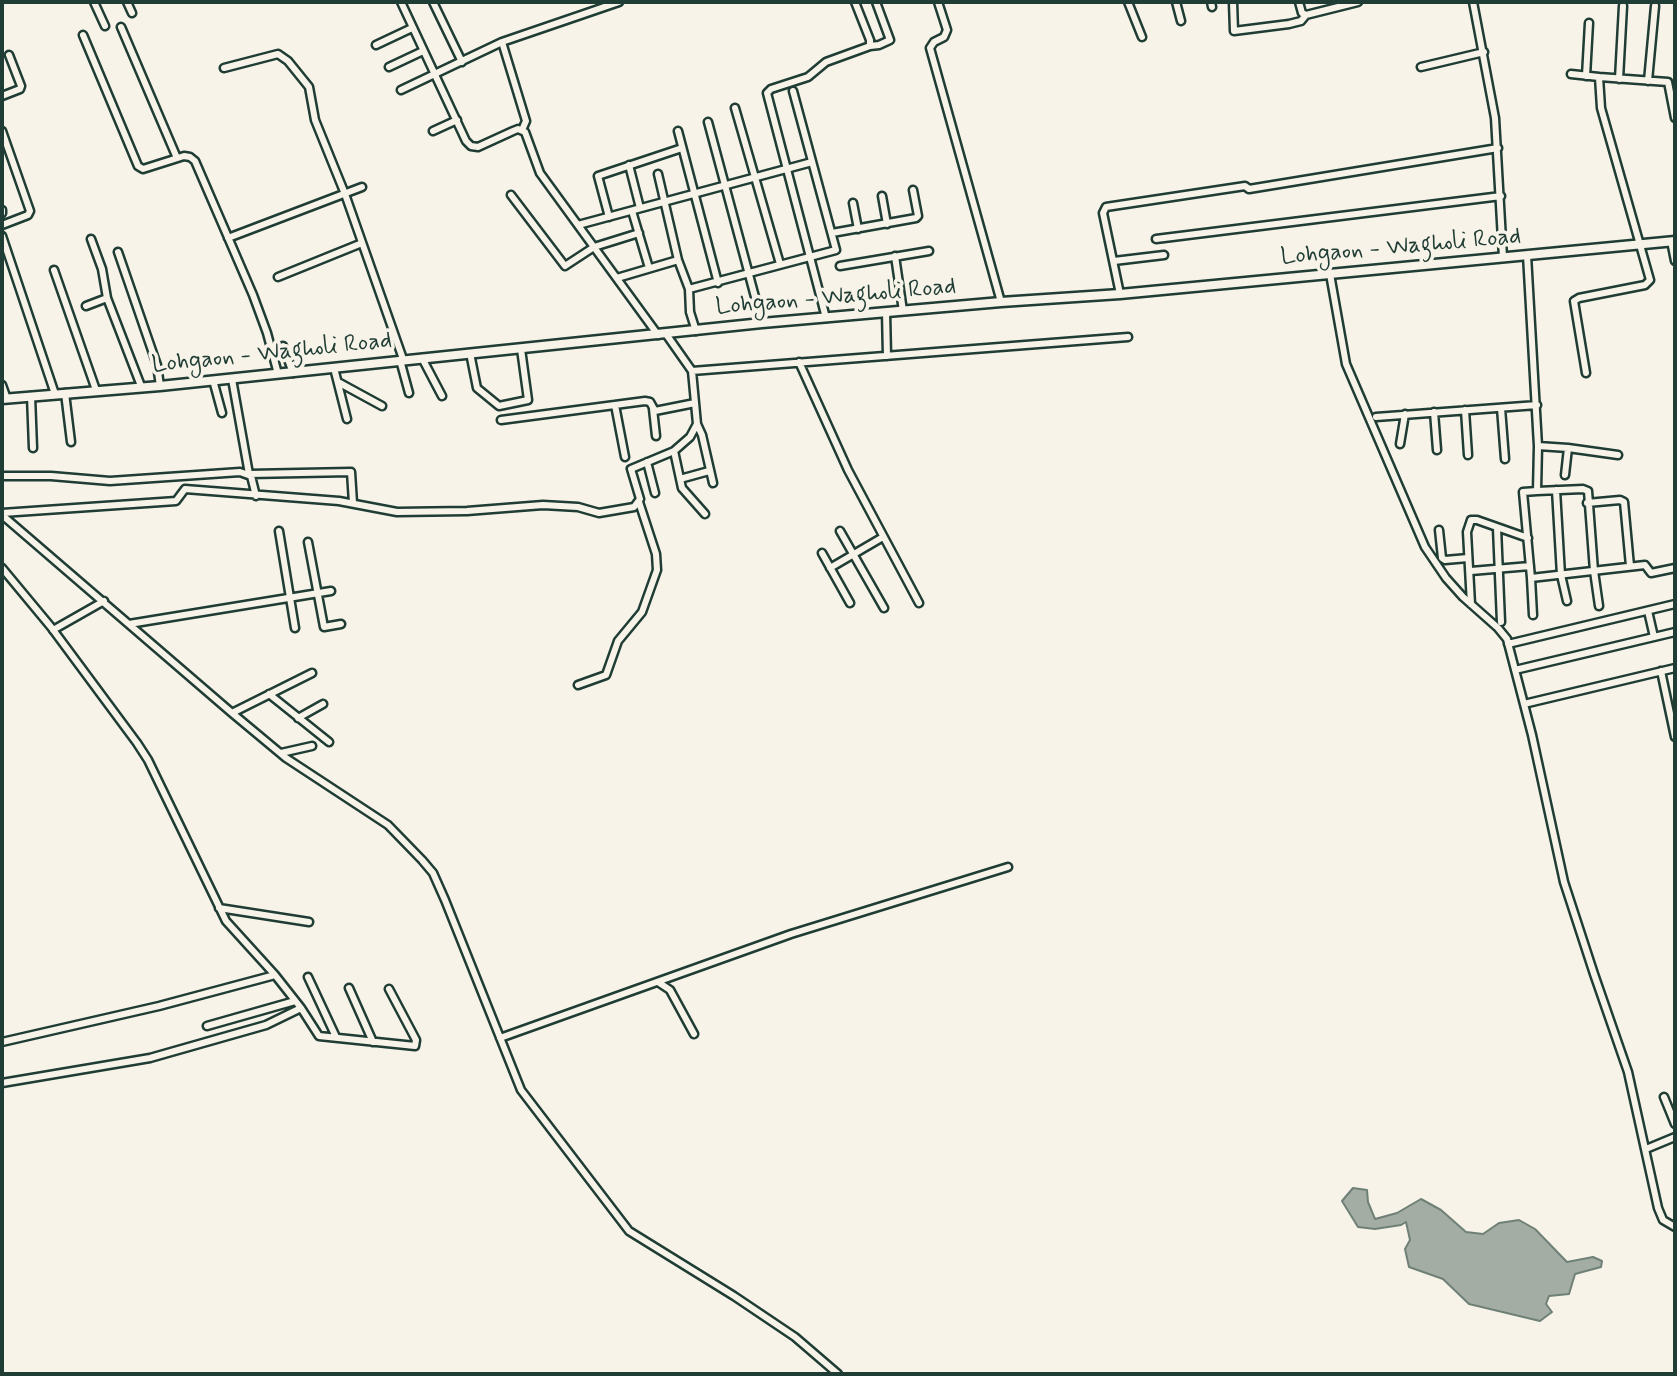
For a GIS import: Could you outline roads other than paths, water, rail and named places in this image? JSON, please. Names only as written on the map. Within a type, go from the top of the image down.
[{"type":"main road","name":"Lohgaon - Wagholi Road","points":[[5,399],[293,373],[402,359],[886,312],[1120,294],[1673,241]]},
{"type":"street","points":[[94,2],[104,26]]},
{"type":"street","points":[[127,2],[132,13]]},
{"type":"street","points":[[401,2],[466,141],[474,147],[513,131],[523,130]]},
{"type":"street","points":[[433,2],[462,62]]},
{"type":"street","points":[[401,90],[502,42],[619,2]]},
{"type":"street","points":[[855,2],[870,46]]},
{"type":"street","points":[[826,318],[768,99],[769,91],[812,75],[826,62],[890,40],[876,2]]},
{"type":"street","points":[[938,2],[947,34],[933,42],[930,48],[1002,302]]},
{"type":"street","points":[[1128,2],[1142,37]]},
{"type":"street","points":[[1176,2],[1181,21]]},
{"type":"street","points":[[1233,2],[1234,31],[1289,24],[1301,21],[1306,15],[1358,2]]},
{"type":"street","points":[[1299,2],[1302,13],[1306,15]]},
{"type":"street","points":[[1473,2],[1499,148],[1503,257]]},
{"type":"street","points":[[1619,79],[1623,6]]},
{"type":"street","points":[[1648,81],[1655,6]]},
{"type":"street","points":[[1586,76],[1589,23]]},
{"type":"street","points":[[121,27],[177,158]]},
{"type":"street","points":[[376,45],[412,28]]},
{"type":"street","points":[[83,35],[138,166],[143,169],[177,158],[193,158],[267,333],[278,374]]},
{"type":"street","points":[[502,42],[526,121],[523,130]]},
{"type":"street","points":[[389,67],[423,51]]},
{"type":"street","points":[[1421,67],[1484,52]]},
{"type":"street","points":[[224,68],[273,54],[288,61],[311,90],[315,120],[345,194],[402,359],[409,393]]},
{"type":"street","points":[[2,96],[20,89],[21,86],[9,55]]},
{"type":"street","points":[[1571,74],[1669,83],[1675,118]]},
{"type":"street","points":[[1586,373],[1574,301],[1648,284],[1651,277],[1639,245],[1601,108],[1600,77]]},
{"type":"street","points":[[690,289],[836,250],[793,91]]},
{"type":"street","points":[[734,108],[780,264]]},
{"type":"street","points":[[433,131],[457,120]]},
{"type":"street","points":[[708,122],[762,324]]},
{"type":"street","points":[[523,130],[536,166],[617,278],[692,371],[697,424],[713,483]]},
{"type":"street","points":[[2,131],[30,211],[28,215],[2,225]]},
{"type":"street","points":[[678,131],[718,282]]},
{"type":"street","points":[[609,217],[597,178],[682,148]]},
{"type":"street","points":[[1120,294],[1103,213],[1106,207],[1245,186],[1249,189],[1499,148]]},
{"type":"street","points":[[578,225],[813,162]]},
{"type":"street","points":[[629,166],[640,208]]},
{"type":"street","points":[[658,174],[678,260],[690,289],[690,312],[696,331]]},
{"type":"street","points":[[228,238],[362,187]]},
{"type":"street","points":[[832,233],[917,218],[913,190]]},
{"type":"street","points":[[511,195],[562,264],[570,264],[594,247],[639,233]]},
{"type":"street","points":[[882,196],[887,223]]},
{"type":"street","points":[[1156,239],[1501,196]]},
{"type":"street","points":[[853,203],[858,229]]},
{"type":"street","points":[[632,211],[649,268]]},
{"type":"street","points":[[2,236],[55,394]]},
{"type":"street","points":[[91,239],[102,269],[107,298],[141,386]]},
{"type":"street","points":[[1673,241],[1675,261]]},
{"type":"street","points":[[278,277],[362,243]]},
{"type":"street","points":[[839,266],[929,251]]},
{"type":"street","points":[[118,252],[157,365],[160,386]]},
{"type":"street","points":[[1114,261],[1164,255]]},
{"type":"street","points":[[1527,255],[1537,405],[1537,491]]},
{"type":"street","points":[[895,256],[903,311]]},
{"type":"street","points":[[617,278],[678,260]]},
{"type":"street","points":[[54,270],[96,390]]},
{"type":"street","points":[[1330,274],[1343,353],[1430,556],[1446,578],[1499,628],[1508,644],[1543,780],[1564,882],[1628,1072],[1660,1214],[1668,1224],[1675,1227]]},
{"type":"street","points":[[86,306],[107,298]]},
{"type":"street","points":[[886,312],[887,356]]},
{"type":"street","points":[[692,371],[1128,337]]},
{"type":"street","points":[[283,346],[293,373]]},
{"type":"street","points":[[470,354],[477,388],[499,406],[528,400],[522,349]]},
{"type":"street","points":[[422,358],[442,396]]},
{"type":"street","points":[[799,362],[848,470],[919,603]]},
{"type":"street","points":[[334,368],[347,419]]},
{"type":"street","points":[[232,379],[249,474],[256,496]]},
{"type":"street","points":[[213,380],[222,413]]},
{"type":"street","points":[[337,381],[382,406]]},
{"type":"street","points":[[2,385],[5,399]]},
{"type":"street","points":[[65,393],[71,442]]},
{"type":"street","points":[[31,396],[33,447]]},
{"type":"street","points":[[501,420],[648,401],[653,409],[656,436]]},
{"type":"street","points":[[653,409],[658,411],[695,403]]},
{"type":"street","points":[[615,405],[625,457]]},
{"type":"street","points":[[1376,417],[1537,405]]},
{"type":"street","points":[[1502,408],[1505,459]]},
{"type":"street","points":[[1465,410],[1468,455]]},
{"type":"street","points":[[1434,412],[1437,450]]},
{"type":"street","points":[[1400,444],[1405,414]]},
{"type":"street","points":[[578,685],[606,675],[618,641],[642,612],[657,570],[656,554],[631,469],[674,451],[690,437],[697,424]]},
{"type":"street","points":[[1538,446],[1618,455]]},
{"type":"street","points":[[1565,475],[1568,448]]},
{"type":"street","points":[[674,451],[684,491],[705,514]]},
{"type":"street","points":[[647,462],[655,493]]},
{"type":"street","points":[[680,479],[709,471]]},
{"type":"street","points":[[2,477],[51,476],[110,481],[202,474],[351,472],[353,503]]},
{"type":"street","points":[[2,514],[172,501],[178,499],[185,489],[353,503],[397,512],[467,511],[543,505],[578,507],[598,513],[634,508],[639,502]]},
{"type":"street","points":[[1533,615],[1523,492],[1586,489],[1599,606]]},
{"type":"street","points":[[1556,490],[1561,575],[1567,601]]},
{"type":"street","points":[[1587,503],[1620,500],[1625,502],[1630,566]]},
{"type":"street","points":[[2,514],[281,753],[388,825],[428,867],[445,900],[521,1090],[629,1231],[795,1337],[838,1374]]},
{"type":"street","points":[[1471,604],[1467,532],[1471,520],[1528,538]]},
{"type":"street","points":[[1497,528],[1501,622]]},
{"type":"street","points":[[1440,530],[1442,558],[1468,558]]},
{"type":"street","points":[[279,531],[295,628]]},
{"type":"street","points":[[840,531],[884,608]]},
{"type":"street","points":[[830,568],[883,537]]},
{"type":"street","points":[[308,542],[324,627],[341,624]]},
{"type":"street","points":[[822,553],[850,603]]},
{"type":"street","points":[[1531,578],[1630,566],[1647,565],[1651,573],[1675,568]]},
{"type":"street","points":[[1471,571],[1530,566]]},
{"type":"street","points":[[2,568],[53,629],[145,754],[229,926],[275,975],[319,1036],[413,1046],[417,1044],[389,989]]},
{"type":"street","points":[[129,624],[331,590]]},
{"type":"street","points":[[53,629],[104,601]]},
{"type":"street","points":[[1508,644],[1675,604]]},
{"type":"street","points":[[1648,611],[1654,637]]},
{"type":"street","points":[[1515,670],[1675,632]]},
{"type":"street","points":[[1524,704],[1675,668]]},
{"type":"street","points":[[1661,671],[1675,737]]},
{"type":"street","points":[[232,713],[312,673]]},
{"type":"street","points":[[269,694],[330,742]]},
{"type":"street","points":[[298,718],[323,704]]},
{"type":"street","points":[[281,753],[312,746]]},
{"type":"street","points":[[500,1038],[791,934],[1008,867]]},
{"type":"street","points":[[219,908],[309,922]]},
{"type":"street","points":[[2,1042],[159,1006],[275,975]]},
{"type":"street","points":[[308,977],[336,1037]]},
{"type":"street","points":[[658,982],[670,990],[694,1034]]},
{"type":"street","points":[[349,988],[373,1042]]},
{"type":"street","points":[[207,1026],[295,1001]]},
{"type":"street","points":[[2,1083],[150,1058],[266,1026],[301,1008]]},
{"type":"street","points":[[1664,1097],[1675,1125]]},
{"type":"street","points":[[1646,1149],[1675,1137]]}]
